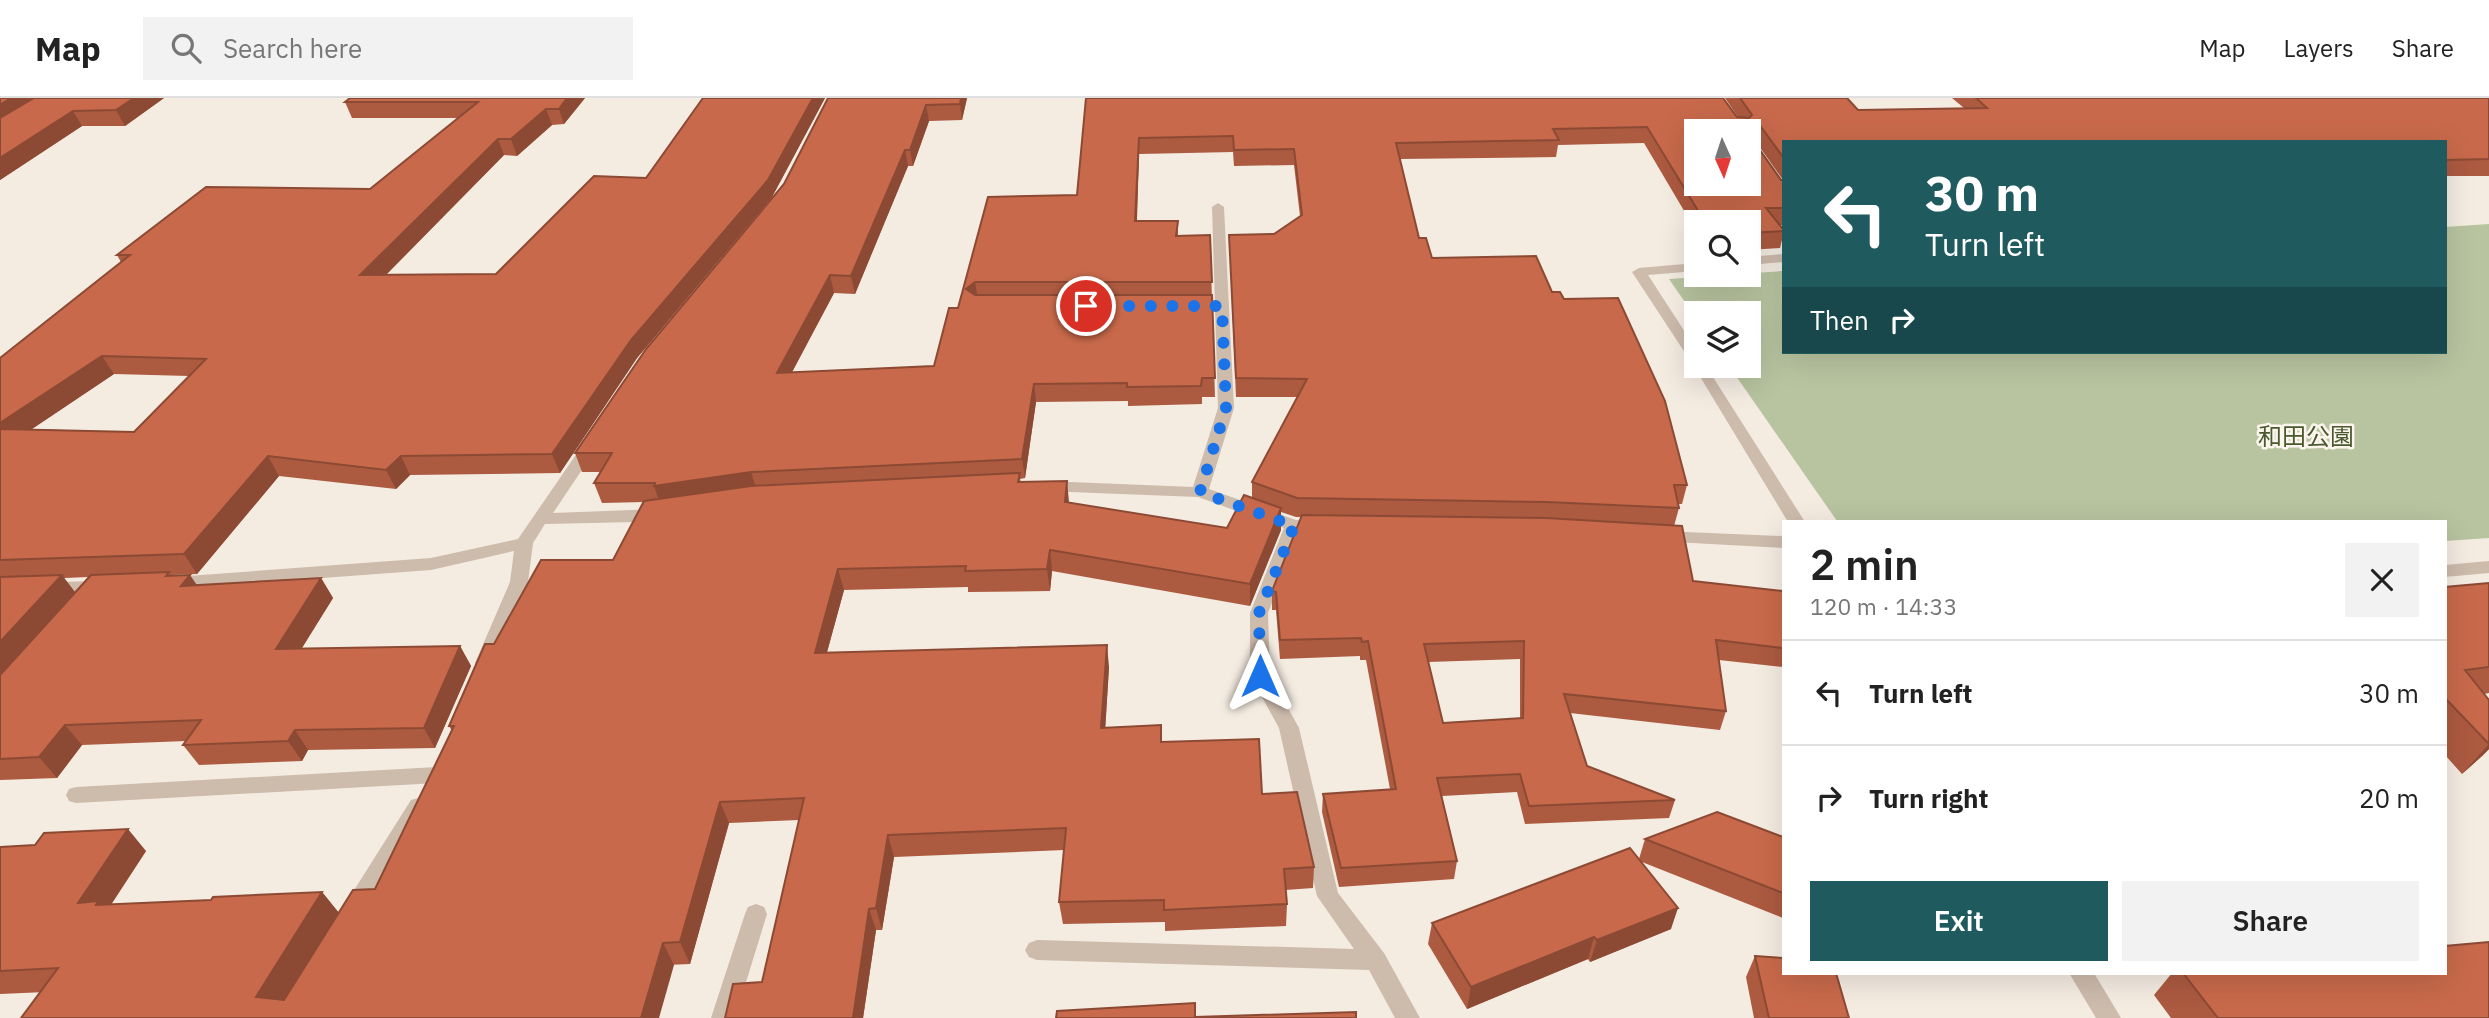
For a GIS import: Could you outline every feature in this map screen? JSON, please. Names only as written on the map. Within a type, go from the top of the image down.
[{"type":"street","points":[[1200,492],[1226,408],[1215,306],[1218,206]]},
{"type":"street","points":[[1761,260],[1782,258]]},
{"type":"street","points":[[1684,268],[1639,272],[1684,342]]},
{"type":"street","points":[[1707,378],[1796,520]]},
{"type":"street","points":[[475,685],[519,582],[524,544],[601,430]]},
{"type":"street","points":[[1027,486],[1067,485],[1200,492],[1294,526],[1335,526]]},
{"type":"street","points":[[542,519],[635,517],[676,511]]},
{"type":"street","points":[[1294,526],[1259,613],[1260,676],[1289,728],[1328,897],[1376,960],[1408,1018]]},
{"type":"street","points":[[1640,535],[1782,542]]},
{"type":"street","points":[[159,584],[431,564],[524,544]]},
{"type":"street","points":[[2447,571],[2489,567]]},
{"type":"street","points":[[0,589],[122,586]]},
{"type":"street","points":[[79,608],[97,587]]},
{"type":"street","points":[[76,795],[440,768],[346,923]]},
{"type":"street","points":[[723,1018],[756,914]]},
{"type":"street","points":[[1037,950],[1376,960]]},
{"type":"street","points":[[2082,975],[2109,1018]]},
{"type":"green space","name":"和田公園","points":[[2489,224],[2489,538],[2447,541],[2447,520],[1836,520],[1737,378],[1761,378],[1761,301],[1684,301],[1669,279],[1684,278],[1684,287],[1761,287],[1761,273],[1782,271],[1782,354],[2447,354],[2447,227]]},
{"type":"building","points":[[0,98],[11,98],[0,105]]},
{"type":"building","points":[[34,98],[134,98],[116,110],[73,111],[0,158],[0,118]]},
{"type":"building","points":[[350,98],[567,98],[559,109],[546,109],[511,139],[498,139],[360,275],[496,274],[594,176],[646,178],[703,98],[813,98],[768,180],[631,340],[552,454],[401,456],[386,470],[268,456],[184,554],[0,560],[0,429],[134,432],[206,359],[102,356],[0,423],[0,358],[130,255],[117,255],[206,187],[370,189],[478,102],[345,102]]},
{"type":"building","points":[[828,98],[961,98],[960,104],[926,105],[910,150],[905,150],[851,276],[830,275],[777,373],[934,366],[949,308],[958,308],[988,197],[1077,195],[1086,98],[1723,98],[1737,117],[1749,118],[1752,115],[1740,98],[1847,98],[1858,110],[1987,108],[1976,98],[2489,98],[2489,159],[2447,160],[2447,140],[1782,140],[1782,156],[1761,127],[1761,119],[1684,119],[1684,188],[1647,127],[1553,129],[1559,140],[1396,143],[1419,238],[1426,238],[1432,258],[1536,256],[1552,292],[1560,292],[1564,299],[1618,298],[1665,401],[1687,485],[1674,485],[1679,508],[1547,502],[1297,498],[1252,482],[1307,379],[1236,378],[1229,235],[1274,234],[1302,215],[1294,149],[1234,150],[1233,136],[1139,138],[1135,221],[1178,221],[1176,236],[1210,235],[1212,282],[975,282],[966,289],[975,295],[1212,295],[1215,378],[1202,378],[1201,386],[1127,387],[1127,383],[1034,384],[1022,459],[751,472],[654,486],[655,483],[594,483],[612,453],[575,453],[646,349],[784,184]]},
{"type":"building","points":[[1761,152],[1782,180],[1782,208],[1766,208],[1782,231],[1761,232],[1761,210],[1698,210],[1689,196],[1761,196]]},
{"type":"building","points":[[1020,473],[1018,482],[1067,481],[1065,502],[1227,528],[1244,495],[1281,508],[1250,584],[1050,550],[1047,569],[965,571],[966,566],[838,569],[815,653],[1107,645],[1101,728],[1161,725],[1161,742],[1259,739],[1262,794],[1297,792],[1314,867],[1284,869],[1287,904],[1164,910],[1164,900],[1059,902],[1066,828],[888,835],[876,908],[869,909],[853,1018],[725,1018],[733,984],[762,982],[804,798],[720,802],[680,942],[663,943],[641,1018],[21,1018],[58,968],[0,971],[0,847],[35,845],[44,833],[128,829],[78,903],[98,901],[96,905],[211,900],[213,897],[322,892],[256,997],[284,1000],[353,890],[375,889],[454,726],[449,726],[485,644],[494,644],[541,560],[613,560],[644,501],[751,486]]},
{"type":"building","points":[[1302,515],[1546,518],[1682,526],[1693,581],[1782,591],[1782,648],[1716,640],[1726,711],[1564,694],[1587,766],[1675,800],[1529,806],[1520,774],[1437,778],[1457,861],[1341,868],[1323,794],[1396,789],[1368,641],[1362,642],[1361,638],[1280,640],[1276,592],[1272,591]],"holes":[[[1524,641],[1523,718],[1443,723],[1424,644]]]},
{"type":"building","points":[[169,572],[166,576],[190,575],[181,586],[321,578],[276,649],[460,646],[424,728],[295,730],[288,741],[183,745],[201,720],[65,725],[39,757],[0,759],[0,675],[91,575]]},
{"type":"building","points":[[62,575],[0,642],[0,577]]},
{"type":"building","points":[[2489,583],[2489,667],[2465,670],[2489,700],[2489,744],[2447,700],[2447,587]]},
{"type":"building","points":[[1717,812],[1782,837],[1782,893],[1645,839]]},
{"type":"building","points":[[1630,848],[1678,908],[1597,940],[1594,937],[1471,987],[1432,923]]},
{"type":"building","points":[[2489,942],[2489,1018],[2218,1018],[2185,975],[2447,975],[2447,946]]},
{"type":"building","points":[[1755,956],[1782,958],[1782,975],[1837,975],[1849,1018],[1769,1018]]},
{"type":"building","points":[[1195,1003],[1195,1017],[1356,1012],[1356,1018],[1056,1018],[1057,1011]]},
{"type":"route","points":[[1086,306],[1222,306],[1226,408],[1200,492],[1294,526],[1259,613],[1260,676]]}]
